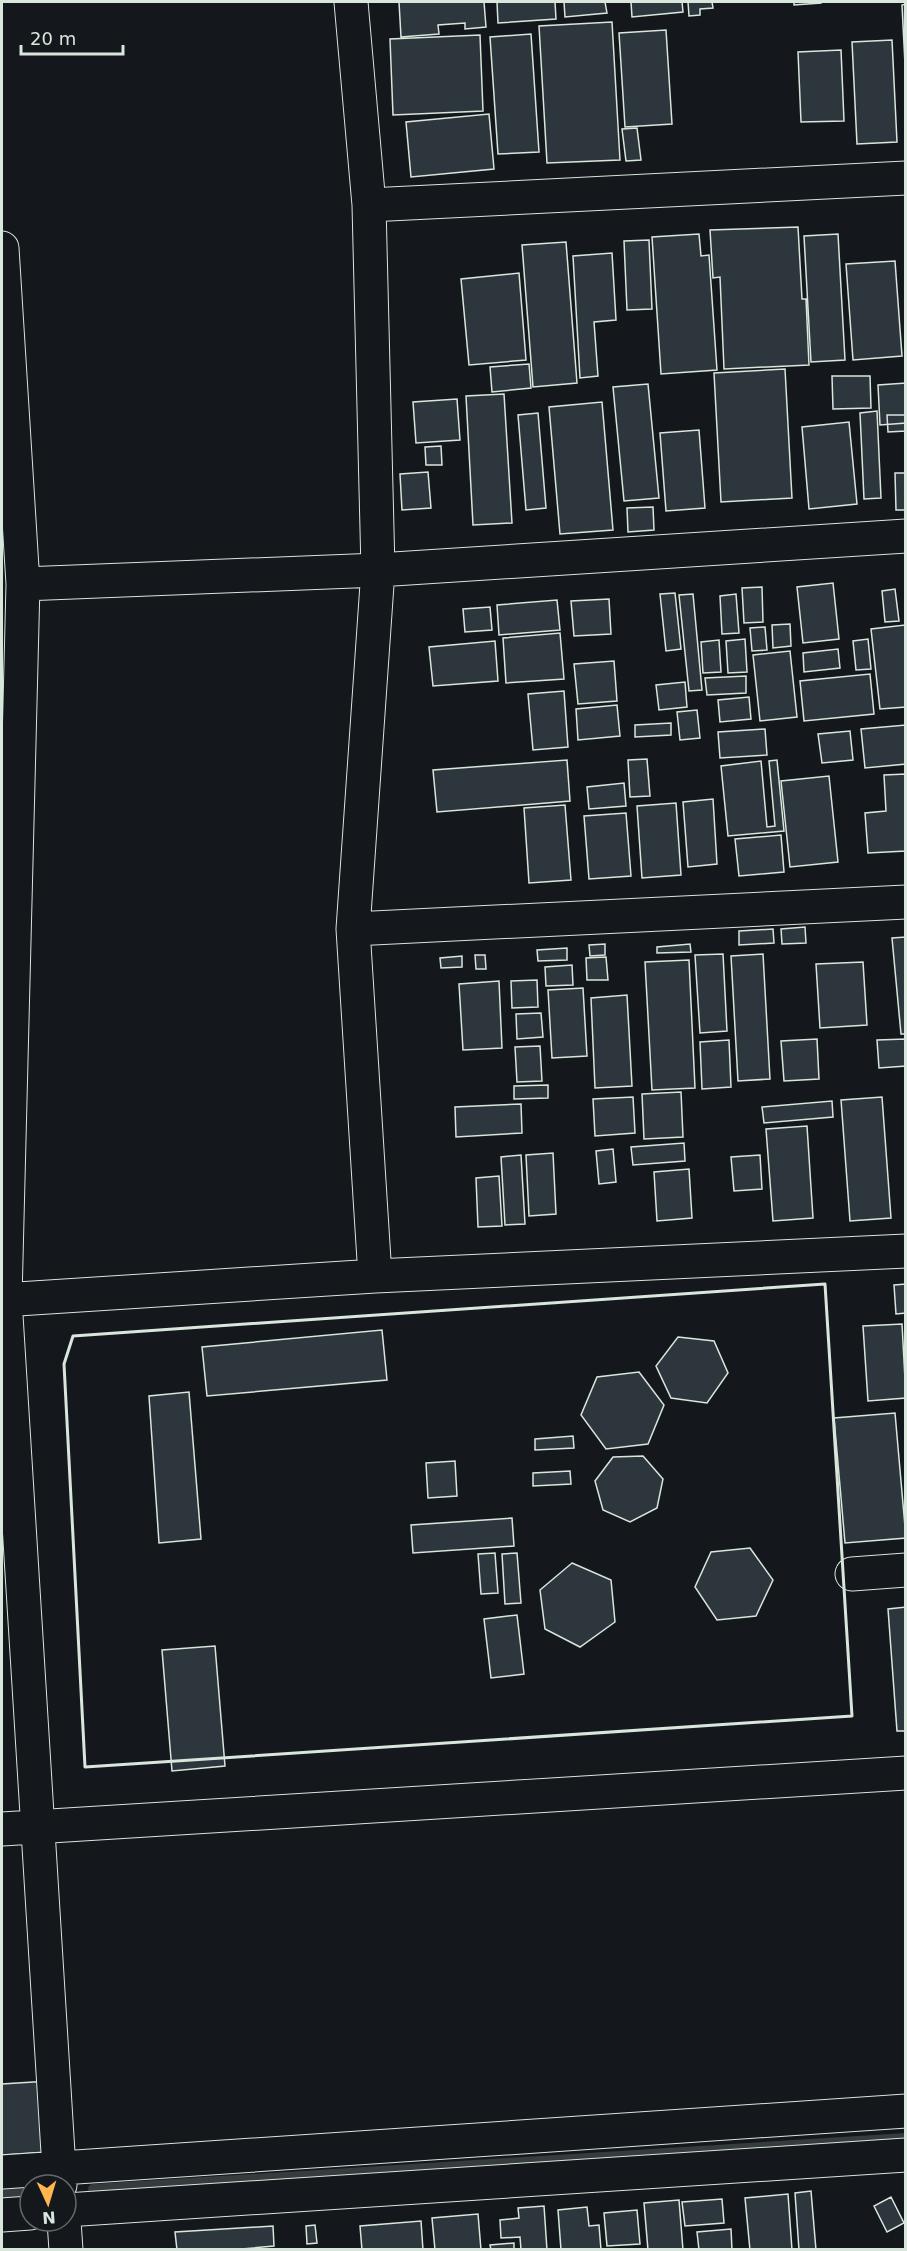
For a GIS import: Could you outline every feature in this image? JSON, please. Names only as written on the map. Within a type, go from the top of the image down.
[{"type":"street","points":[[351,2],[369,205],[378,570],[353,929],[375,1276]]},
{"type":"street","points":[[369,205],[906,178]]},
{"type":"street","points":[[2,248],[23,584],[3,1300],[59,2173]]},
{"type":"street","points":[[23,584],[378,570],[906,536]]},
{"type":"street","points":[[353,929],[906,902]]},
{"type":"street","points":[[3,1300],[375,1276],[906,1251]]},
{"type":"street","points":[[852,1574],[906,1570]]},
{"type":"street","points":[[2,1829],[906,1773]]},
{"type":"street","points":[[78,2176],[906,2111]]},
{"type":"street","points":[[78,2209],[906,2155]]},
{"type":"street","points":[[2,2172],[18,2173]]},
{"type":"street","points":[[2,2215],[18,2214]]},
{"type":"street","points":[[65,2233],[66,2250]]},
{"type":"building","points":[[399,2],[484,2],[486,27],[465,29],[465,23],[438,25],[439,34],[401,37]]},
{"type":"building","points":[[497,2],[555,2],[556,19],[498,23]]},
{"type":"building","points":[[564,2],[605,2],[607,13],[565,17]]},
{"type":"building","points":[[631,2],[682,2],[683,12],[632,17]]},
{"type":"building","points":[[688,2],[712,2],[713,8],[700,9],[700,15],[689,16]]},
{"type":"building","points":[[794,2],[821,2],[821,3],[794,5]]},
{"type":"building","points":[[906,4],[906,84],[902,5]]},
{"type":"building","points":[[612,22],[620,160],[547,163],[539,26]]},
{"type":"building","points":[[666,30],[672,124],[625,127],[619,33]]},
{"type":"building","points":[[531,34],[539,152],[498,154],[490,37]]},
{"type":"building","points":[[480,35],[483,111],[393,115],[390,39]]},
{"type":"building","points":[[892,40],[897,142],[857,144],[852,42]]},
{"type":"building","points":[[841,50],[844,121],[801,122],[798,52]]},
{"type":"building","points":[[489,114],[494,169],[411,177],[406,122]]},
{"type":"building","points":[[637,128],[641,160],[626,161],[622,129]]},
{"type":"building","points":[[798,227],[802,299],[806,299],[809,365],[724,369],[720,277],[713,278],[710,230]]},
{"type":"building","points":[[699,234],[701,256],[709,255],[717,370],[661,374],[652,237]]},
{"type":"building","points":[[838,234],[845,360],[811,362],[804,236]]},
{"type":"building","points":[[649,240],[652,309],[627,310],[624,241]]},
{"type":"building","points":[[566,242],[577,383],[533,387],[522,245]]},
{"type":"building","points":[[612,253],[616,320],[594,322],[598,376],[580,378],[573,256]]},
{"type":"building","points":[[895,261],[902,356],[853,360],[846,264]]},
{"type":"building","points":[[519,273],[526,360],[469,365],[461,279]]},
{"type":"building","points":[[529,364],[531,388],[492,392],[490,367]]},
{"type":"building","points":[[785,369],[792,498],[721,502],[714,373]]},
{"type":"building","points":[[832,376],[870,376],[871,408],[833,409]]},
{"type":"building","points":[[906,383],[906,423],[880,425],[878,385]]},
{"type":"building","points":[[648,384],[659,498],[624,501],[613,387]]},
{"type":"building","points":[[504,394],[512,523],[473,525],[466,396]]},
{"type":"building","points":[[457,399],[460,440],[416,443],[413,402]]},
{"type":"building","points":[[602,402],[613,530],[560,534],[549,407]]},
{"type":"building","points":[[877,411],[881,498],[864,499],[860,413]]},
{"type":"building","points":[[538,413],[546,508],[526,510],[518,415]]},
{"type":"building","points":[[887,415],[906,415],[906,431],[888,432]]},
{"type":"building","points":[[849,422],[857,504],[809,509],[802,427]]},
{"type":"building","points":[[699,430],[705,508],[666,511],[660,433]]},
{"type":"building","points":[[441,446],[442,465],[426,465],[425,447]]},
{"type":"building","points":[[428,472],[431,508],[402,510],[400,474]]},
{"type":"building","points":[[895,473],[906,473],[906,510],[896,510]]},
{"type":"building","points":[[653,507],[654,530],[628,532],[627,508]]},
{"type":"building","points":[[833,583],[839,639],[803,643],[797,587]]},
{"type":"building","points":[[762,587],[763,622],[744,623],[742,588]]},
{"type":"building","points":[[895,589],[899,621],[885,622],[882,591]]},
{"type":"building","points":[[675,593],[681,649],[666,651],[660,594]]},
{"type":"building","points":[[693,594],[702,690],[689,691],[679,595]]},
{"type":"building","points":[[736,594],[739,633],[722,634],[720,596]]},
{"type":"building","points":[[609,599],[611,634],[574,636],[571,601]]},
{"type":"building","points":[[557,600],[560,630],[499,635],[497,605]]},
{"type":"building","points":[[490,607],[492,630],[465,632],[463,609]]},
{"type":"building","points":[[790,624],[791,646],[773,648],[772,625]]},
{"type":"building","points":[[905,625],[906,707],[880,709],[871,629]]},
{"type":"building","points":[[765,627],[767,650],[752,651],[750,628]]},
{"type":"building","points":[[560,633],[564,679],[506,683],[503,638]]},
{"type":"building","points":[[745,639],[747,672],[728,673],[726,641]]},
{"type":"building","points":[[868,639],[871,669],[856,670],[853,641]]},
{"type":"building","points":[[719,640],[721,672],[703,673],[701,642]]},
{"type":"building","points":[[495,641],[498,681],[433,686],[429,647]]},
{"type":"building","points":[[838,649],[840,668],[804,672],[803,653]]},
{"type":"building","points":[[790,651],[797,717],[760,721],[753,655]]},
{"type":"building","points":[[614,661],[617,701],[578,704],[574,664]]},
{"type":"building","points":[[870,674],[874,714],[804,721],[800,681]]},
{"type":"building","points":[[746,676],[746,693],[707,695],[705,678]]},
{"type":"building","points":[[685,682],[687,707],[659,710],[656,685]]},
{"type":"building","points":[[564,691],[568,747],[533,750],[528,694]]},
{"type":"building","points":[[749,697],[751,719],[720,722],[718,700]]},
{"type":"building","points":[[617,705],[620,736],[578,740],[576,709]]},
{"type":"building","points":[[697,710],[700,738],[680,740],[677,712]]},
{"type":"building","points":[[671,723],[671,735],[635,737],[635,725]]},
{"type":"building","points":[[906,725],[906,764],[865,768],[861,729]]},
{"type":"building","points":[[765,729],[767,755],[720,758],[718,732]]},
{"type":"building","points":[[850,731],[853,760],[822,763],[818,734]]},
{"type":"building","points":[[647,759],[650,796],[630,797],[628,760]]},
{"type":"building","points":[[567,760],[570,801],[437,812],[433,770]]},
{"type":"building","points":[[777,760],[784,831],[728,836],[721,766],[761,761],[767,827],[775,826],[769,761]]},
{"type":"building","points":[[906,774],[906,851],[868,853],[865,813],[886,811],[884,775]]},
{"type":"building","points":[[829,776],[838,862],[790,867],[781,781]]},
{"type":"building","points":[[624,783],[626,806],[589,809],[587,787]]},
{"type":"building","points":[[713,799],[717,864],[688,867],[683,802]]},
{"type":"building","points":[[676,803],[681,875],[642,878],[637,806]]},
{"type":"building","points":[[565,805],[571,880],[529,883],[524,808]]},
{"type":"building","points":[[626,813],[631,876],[589,879],[584,816]]},
{"type":"building","points":[[781,835],[784,872],[739,876],[735,839]]},
{"type":"building","points":[[805,927],[806,943],[782,944],[781,929]]},
{"type":"building","points":[[773,929],[774,943],[739,945],[739,931]]},
{"type":"building","points":[[906,937],[906,1034],[901,1034],[892,938]]},
{"type":"building","points":[[605,944],[605,955],[590,956],[589,945]]},
{"type":"building","points":[[690,944],[691,952],[657,953],[657,947]]},
{"type":"building","points":[[567,948],[567,960],[538,961],[537,950]]},
{"type":"building","points":[[723,954],[727,1031],[700,1033],[695,955]]},
{"type":"building","points":[[763,954],[770,1079],[738,1081],[731,956]]},
{"type":"building","points":[[475,955],[485,955],[486,969],[476,969]]},
{"type":"building","points":[[462,956],[462,967],[441,968],[440,958]]},
{"type":"building","points":[[606,957],[608,980],[587,980],[586,958]]},
{"type":"building","points":[[689,960],[695,1088],[652,1090],[645,962]]},
{"type":"building","points":[[863,962],[867,1025],[820,1028],[816,964]]},
{"type":"building","points":[[572,965],[573,985],[546,986],[545,967]]},
{"type":"building","points":[[537,980],[538,1007],[512,1008],[511,981]]},
{"type":"building","points":[[499,981],[502,1048],[463,1050],[459,984]]},
{"type":"building","points":[[583,988],[587,1056],[552,1058],[548,990]]},
{"type":"building","points":[[627,995],[632,1086],[595,1088],[591,998]]},
{"type":"building","points":[[541,1013],[543,1037],[517,1039],[516,1014]]},
{"type":"building","points":[[817,1039],[819,1079],[784,1081],[781,1041]]},
{"type":"building","points":[[906,1039],[906,1066],[879,1068],[877,1040]]},
{"type":"building","points":[[729,1040],[731,1087],[702,1089],[700,1042]]},
{"type":"building","points":[[540,1046],[542,1081],[517,1082],[515,1047]]},
{"type":"building","points":[[548,1085],[548,1098],[514,1099],[514,1086]]},
{"type":"building","points":[[681,1092],[683,1137],[644,1139],[642,1094]]},
{"type":"building","points":[[633,1097],[635,1133],[595,1136],[593,1099]]},
{"type":"building","points":[[882,1097],[891,1218],[850,1221],[841,1100]]},
{"type":"building","points":[[832,1101],[833,1117],[764,1123],[762,1107]]},
{"type":"building","points":[[521,1104],[522,1133],[456,1137],[455,1107]]},
{"type":"building","points":[[807,1126],[813,1218],[773,1221],[766,1129]]},
{"type":"building","points":[[684,1143],[685,1161],[633,1165],[631,1147]]},
{"type":"building","points":[[613,1149],[616,1182],[599,1184],[596,1151]]},
{"type":"building","points":[[553,1153],[556,1214],[529,1216],[526,1155]]},
{"type":"building","points":[[521,1155],[525,1224],[505,1225],[501,1157]]},
{"type":"building","points":[[760,1155],[762,1189],[734,1191],[731,1157]]},
{"type":"building","points":[[689,1169],[692,1218],[657,1221],[654,1172]]},
{"type":"building","points":[[499,1176],[502,1226],[478,1227],[476,1178]]},
{"type":"building","points":[[906,1284],[906,1313],[896,1314],[894,1285]]},
{"type":"building","points":[[902,1324],[906,1398],[868,1401],[863,1326]]},
{"type":"building","points":[[382,1330],[387,1380],[207,1396],[202,1347]]},
{"type":"building","points":[[678,1337],[714,1341],[728,1373],[707,1403],[671,1398],[656,1366]]},
{"type":"building","points":[[639,1372],[664,1405],[648,1444],[606,1449],[581,1415],[597,1377]]},
{"type":"building","points":[[189,1392],[201,1539],[159,1543],[149,1396]]},
{"type":"building","points":[[895,1413],[906,1538],[845,1543],[834,1418]]},
{"type":"building","points":[[573,1436],[574,1448],[535,1450],[535,1439]]},
{"type":"building","points":[[643,1456],[663,1479],[657,1508],[630,1522],[603,1510],[595,1481],[613,1457]]},
{"type":"building","points":[[455,1461],[457,1496],[428,1498],[426,1463]]},
{"type":"building","points":[[570,1471],[571,1484],[533,1486],[533,1473]]},
{"type":"building","points":[[512,1518],[514,1546],[413,1553],[411,1525]]},
{"type":"building","points":[[750,1548],[773,1580],[756,1616],[717,1620],[695,1587],[711,1552]]},
{"type":"building","points":[[495,1553],[498,1593],[481,1594],[478,1554]]},
{"type":"building","points":[[517,1553],[521,1603],[505,1604],[502,1554]]},
{"type":"building","points":[[572,1563],[611,1580],[615,1622],[580,1647],[545,1629],[540,1590]]},
{"type":"building","points":[[906,1607],[906,1731],[897,1731],[888,1609]]},
{"type":"building","points":[[517,1615],[524,1674],[491,1678],[484,1619]]},
{"type":"building","points":[[215,1646],[225,1766],[172,1771],[162,1650]]},
{"type":"building","points":[[49,2081],[62,2151],[2,2155],[2,2084]]},
{"type":"building","points":[[811,2191],[816,2250],[799,2250],[795,2193]]},
{"type":"building","points":[[788,2194],[792,2250],[750,2250],[745,2198]]},
{"type":"building","points":[[891,2197],[904,2223],[887,2232],[874,2206]]},
{"type":"building","points":[[722,2199],[724,2223],[685,2226],[682,2202]]},
{"type":"building","points":[[679,2200],[683,2250],[648,2250],[644,2203]]},
{"type":"building","points":[[544,2206],[547,2250],[521,2250],[520,2237],[501,2238],[500,2220],[519,2218],[518,2208]]},
{"type":"building","points":[[587,2207],[589,2226],[599,2225],[601,2250],[561,2250],[558,2210]]},
{"type":"building","points":[[637,2210],[640,2244],[607,2246],[604,2213]]},
{"type":"building","points":[[478,2214],[481,2250],[435,2250],[432,2218]]},
{"type":"building","points":[[421,2221],[423,2250],[362,2250],[360,2226]]},
{"type":"building","points":[[315,2225],[317,2243],[307,2244],[306,2226]]},
{"type":"building","points":[[273,2226],[274,2246],[230,2250],[177,2250],[175,2232]]},
{"type":"building","points":[[731,2229],[732,2250],[699,2250],[697,2232]]},
{"type":"building","points":[[514,2243],[514,2250],[491,2250],[490,2245]]},
{"type":"waterway","points":[[93,2189],[906,2138]]},
{"type":"waterway","points":[[2,2193],[18,2192]]},
{"type":"wall","points":[[825,1284],[852,1716],[85,1767],[64,1364],[73,1336],[825,1284]]}]
